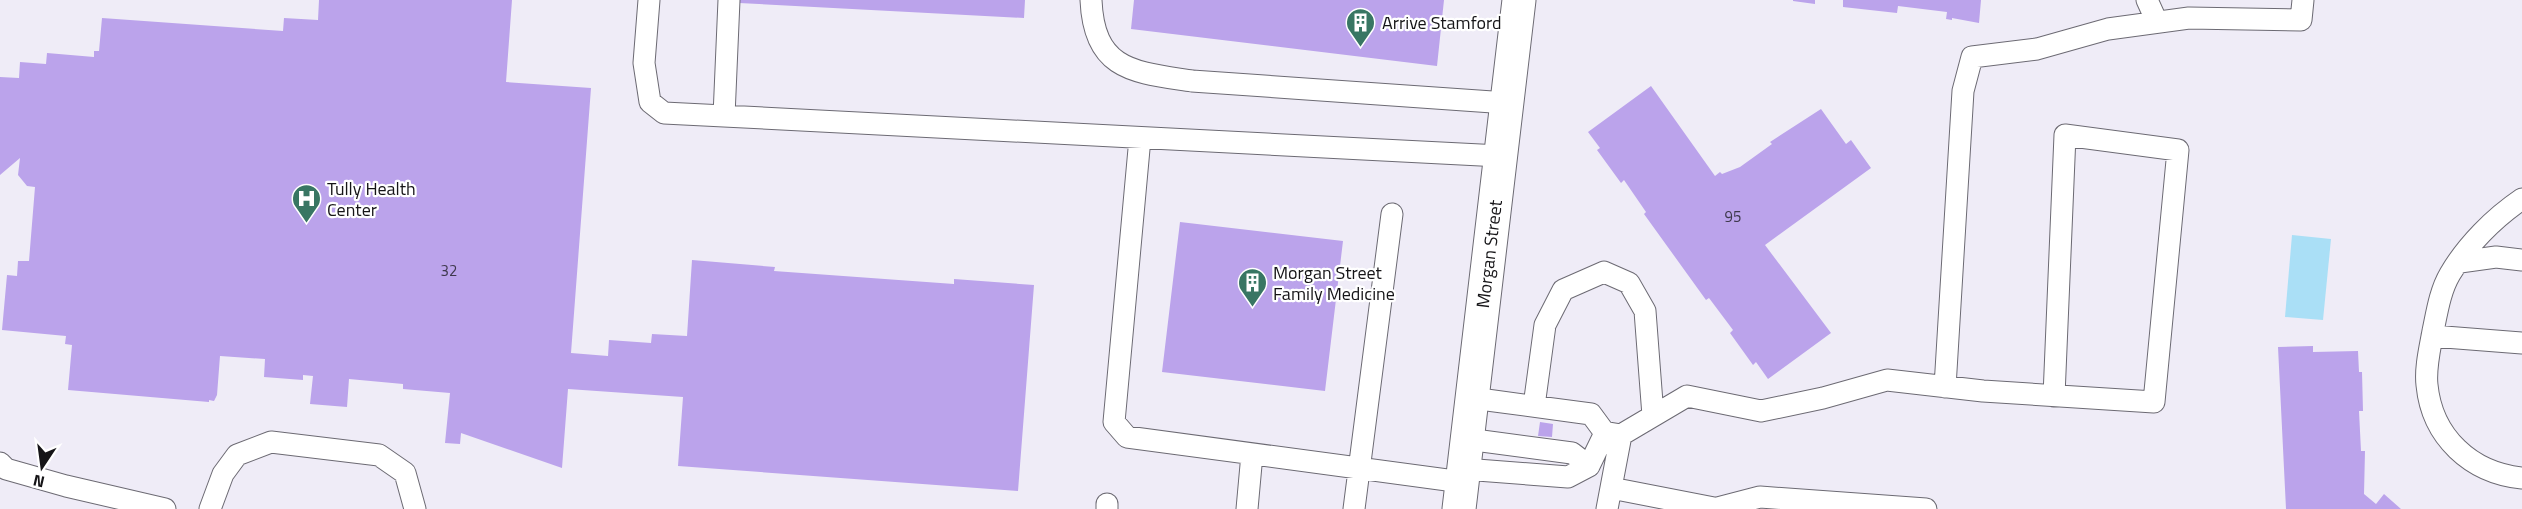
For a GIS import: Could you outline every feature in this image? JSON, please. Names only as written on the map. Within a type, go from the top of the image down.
[{"type":"street","name":"Morgan Street","points":[[1463,474],[1519,0]]},
{"type":"lane","points":[[649,0],[644,63],[650,102],[664,113],[1500,156]]},
{"type":"lane","points":[[724,117],[729,0]]},
{"type":"lane","points":[[1091,0],[1095,34],[1114,62],[1143,74],[1192,81],[1507,103]]},
{"type":"lane","points":[[2147,0],[2157,22]]},
{"type":"lane","points":[[1945,387],[1963,91],[1972,57],[2037,49],[2108,29],[2189,18],[2301,20],[2303,0]]},
{"type":"lane","points":[[1140,138],[1114,422],[1127,437],[1360,468],[1568,477],[1589,466],[1613,434],[1653,416],[1687,396],[1761,411],[1823,398],[1887,380],[2054,396],[2154,402],[2178,150],[2065,135],[2054,396]]},
{"type":"lane","points":[[2522,199],[2497,219],[2460,262],[2443,289],[2432,336],[2426,384],[2431,407],[2444,436],[2462,456],[2489,472],[2522,478]]},
{"type":"lane","points":[[1354,509],[1392,214]]},
{"type":"lane","points":[[2460,262],[2496,257],[2522,260]]},
{"type":"lane","points":[[1534,406],[1545,325],[1563,290],[1604,272],[1629,283],[1645,311],[1653,416]]},
{"type":"lane","points":[[2432,336],[2522,343]]},
{"type":"lane","points":[[1472,398],[1591,414],[1613,434]]},
{"type":"lane","points":[[1613,434],[1609,499],[1714,509],[1760,497],[1926,509]]},
{"type":"lane","points":[[210,509],[223,474],[237,455],[271,442],[379,455],[405,473],[415,509]]},
{"type":"lane","points":[[1463,474],[1572,453],[1589,466]]},
{"type":"lane","points":[[1247,509],[1252,454]]},
{"type":"lane","points":[[0,463],[6,469],[66,486],[165,509]]},
{"type":"water","points":[[2292,235],[2331,239],[2323,320],[2285,317]]},
{"type":"building","name":"Tully Health Center","points":[[319,0],[512,0],[506,82],[591,88],[571,353],[608,356],[609,340],[651,343],[652,334],[687,336],[692,260],[775,267],[774,271],[954,284],[954,279],[1034,285],[1018,491],[678,466],[683,397],[568,389],[562,468],[461,433],[460,444],[445,443],[450,393],[403,389],[403,384],[349,379],[347,407],[310,404],[313,376],[303,375],[303,380],[264,377],[265,359],[220,356],[217,395],[214,401],[209,400],[209,402],[68,390],[72,345],[65,344],[66,336],[2,330],[7,275],[17,276],[18,261],[29,261],[35,187],[27,186],[18,175],[20,158],[0,175],[0,77],[19,78],[20,62],[46,64],[47,53],[94,57],[94,51],[99,51],[102,18],[283,31],[284,18],[318,20]]},
{"type":"building","points":[[739,0],[1025,0],[1024,18],[739,3]]},
{"type":"building","name":"Arrive Stamford","points":[[1134,0],[1444,0],[1437,66],[1131,29]]},
{"type":"building","points":[[1815,0],[1815,4],[1793,1]]},
{"type":"building","points":[[1843,0],[1981,0],[1979,23],[1946,19],[1947,12],[1898,6],[1897,13],[1843,7]]},
{"type":"building","points":[[1651,86],[1715,176],[1720,172],[1722,174],[1740,167],[1772,144],[1770,142],[1821,109],[1846,144],[1851,140],[1871,168],[1765,245],[1831,333],[1768,379],[1756,362],[1753,365],[1730,333],[1733,330],[1709,298],[1706,300],[1644,214],[1646,212],[1624,180],[1621,183],[1597,150],[1600,148],[1588,132]]},
{"type":"building","name":"Morgan Street Family Medicine","points":[[1180,222],[1343,241],[1325,391],[1162,372]]},
{"type":"building","points":[[2313,346],[2313,352],[2358,351],[2359,372],[2362,372],[2363,411],[2359,411],[2361,451],[2365,451],[2364,494],[2376,504],[2384,494],[2401,509],[2286,509],[2278,347]]},
{"type":"building","points":[[1540,422],[1553,424],[1552,437],[1538,436]]},
{"type":"place","name":"Arrive Stamford","points":[[1361,48]]},
{"type":"place","name":"Tully Health Center","points":[[306,224]]},
{"type":"place","name":"Morgan Street Family Medicine","points":[[1252,308]]}]
